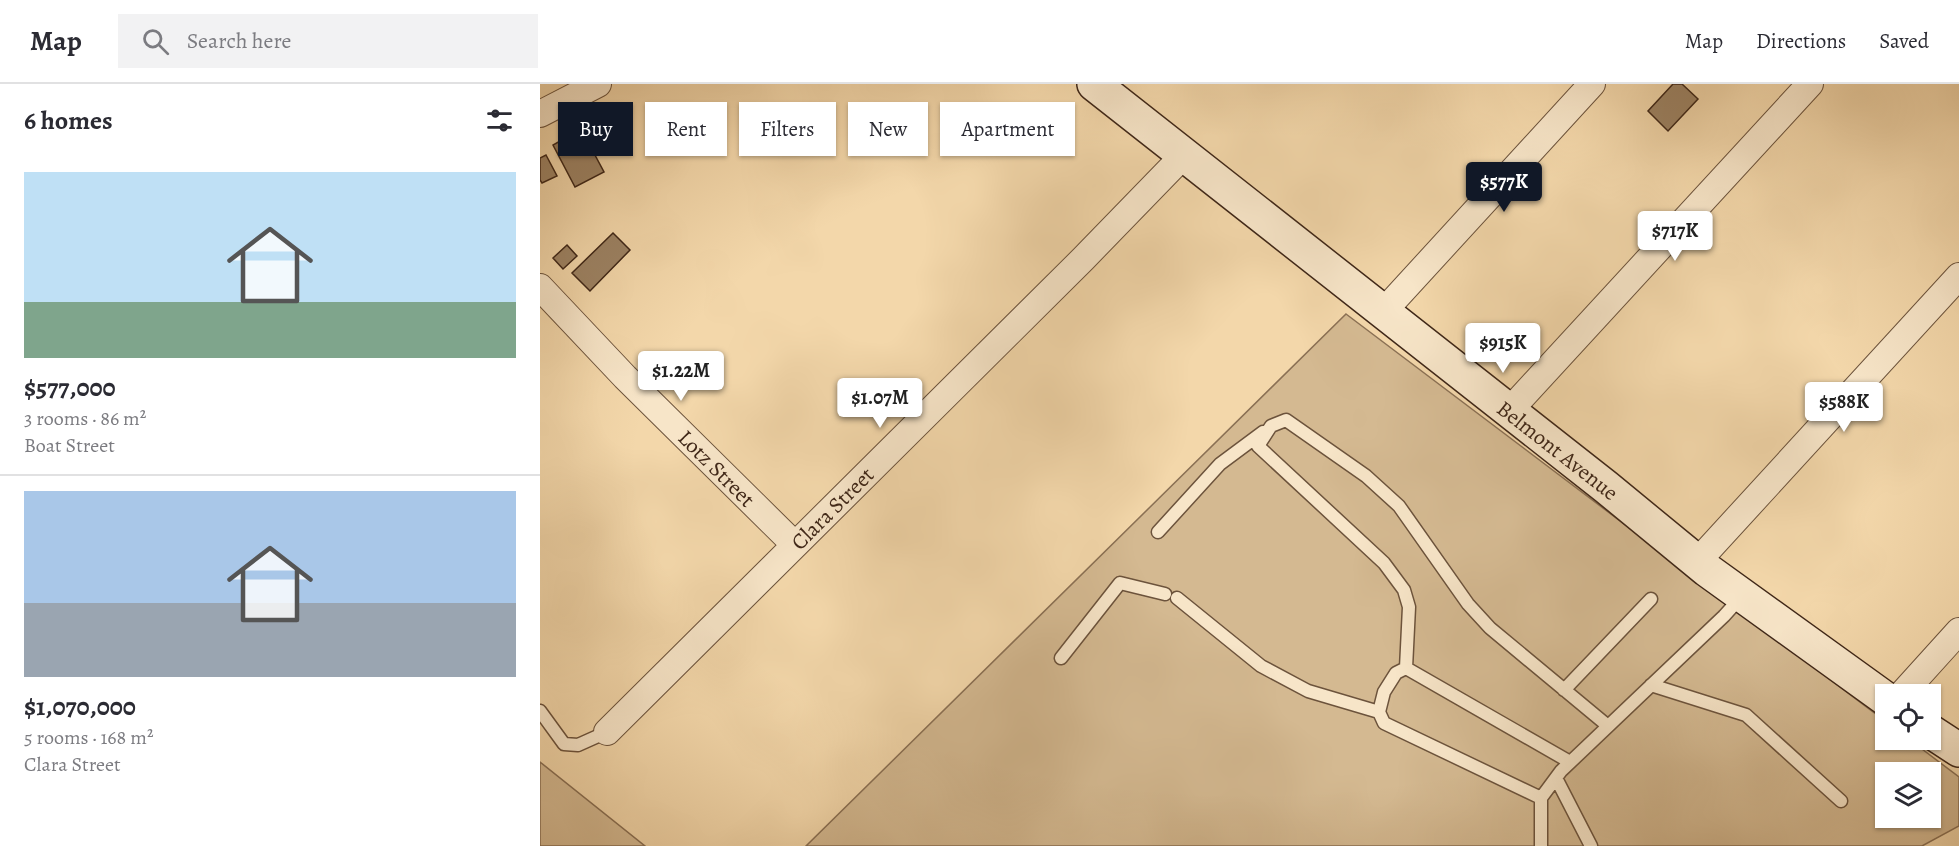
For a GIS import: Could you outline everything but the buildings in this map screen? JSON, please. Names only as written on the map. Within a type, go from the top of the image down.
[{"type":"main road","name":"Belmont Avenue","points":[[1094,84],[1697,562],[1875,691]]},
{"type":"main road","points":[[1941,738],[1959,750]]},
{"type":"street","points":[[540,114],[598,84]]},
{"type":"street","points":[[1509,411],[1810,84]]},
{"type":"street","points":[[1383,312],[1586,86]]},
{"type":"street","name":"Clara Street","points":[[606,732],[1183,156]]},
{"type":"street","points":[[1697,562],[1959,276]]},
{"type":"street","name":"Lotz Street","points":[[540,287],[625,377],[795,545]]},
{"type":"street","points":[[1911,684],[1959,632]]},
{"type":"lane","points":[[1158,532],[1220,464],[1271,426],[1286,420],[1366,476],[1398,506],[1468,604],[1490,628],[1608,726]]},
{"type":"lane","points":[[1271,426],[1258,446],[1384,563],[1404,590],[1409,607],[1406,668]]},
{"type":"lane","points":[[1061,658],[1120,582],[1165,594]]},
{"type":"lane","points":[[1541,846],[1541,798],[1556,778],[1724,616],[1742,595]]},
{"type":"lane","points":[[1178,598],[1261,666],[1308,692],[1379,712]]},
{"type":"lane","points":[[1564,690],[1651,599]]},
{"type":"lane","points":[[1406,668],[1396,673],[1384,692],[1379,712],[1384,723],[1541,798]]},
{"type":"lane","points":[[1406,668],[1570,762]]},
{"type":"lane","points":[[1651,685],[1746,716],[1841,801]]},
{"type":"lane","points":[[540,711],[564,744],[578,745],[606,732]]},
{"type":"lane","points":[[1556,778],[1591,846]]},
{"type":"shaded area","points":[[1346,314],[1875,713],[1875,750],[1923,750],[1939,762],[1875,762],[1875,828],[1941,828],[1941,763],[1959,777],[1959,826],[1922,846],[806,846]]},
{"type":"shaded area","points":[[540,762],[645,846],[540,846]]}]
